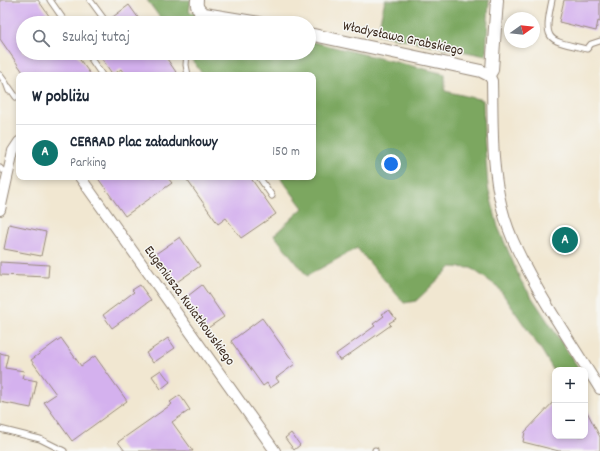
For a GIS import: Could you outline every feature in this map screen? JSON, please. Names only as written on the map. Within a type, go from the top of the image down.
[{"type":"street","points":[[497,0],[492,70],[489,75],[492,81],[495,171],[502,208],[508,228],[536,286],[600,389]]},
{"type":"street","points":[[198,5],[209,15],[215,16]]},
{"type":"street","name":"Władysława Grabskiego","points":[[316,36],[481,71],[489,75]]},
{"type":"street","points":[[0,210],[13,151],[16,146]]},
{"type":"street","name":"Eugeniusza Kwiatkowskiego","points":[[82,180],[275,451]]},
{"type":"lane","points":[[50,0],[61,16]]},
{"type":"lane","points":[[90,0],[102,16]]},
{"type":"lane","points":[[552,0],[547,29],[553,39],[558,42],[587,50],[591,44],[600,41]]},
{"type":"lane","points":[[194,16],[198,5]]},
{"type":"lane","points":[[92,60],[100,72]]},
{"type":"lane","points":[[186,60],[187,72]]},
{"type":"lane","points":[[0,75],[16,97]]},
{"type":"lane","points":[[6,83],[9,91]]},
{"type":"lane","points":[[261,180],[272,196]]},
{"type":"lane","points":[[0,429],[40,439],[64,451]]},
{"type":"green space","points":[[147,0],[191,0],[189,12],[206,16],[159,16]]},
{"type":"green space","points":[[385,0],[489,0],[486,56],[377,34]]},
{"type":"green space","points":[[316,43],[445,74],[445,91],[483,100],[488,187],[498,227],[521,281],[578,367],[552,368],[498,287],[471,268],[451,267],[416,301],[404,303],[357,248],[307,276],[274,235],[303,208],[282,180],[316,180],[316,72],[201,72],[192,60],[316,60]]},
{"type":"building","points":[[0,0],[38,0],[49,16],[16,16],[16,60],[80,60],[89,72],[23,72],[0,39]]},
{"type":"building","points":[[564,0],[600,0],[600,22],[598,21],[596,31],[559,22]]},
{"type":"building","points":[[129,5],[137,16],[114,16]]},
{"type":"building","points":[[103,60],[168,60],[176,72],[123,72],[121,69],[117,72],[111,72]]},
{"type":"building","points":[[99,180],[170,180],[172,183],[125,216]]},
{"type":"building","points":[[187,180],[252,180],[276,214],[241,238],[226,218],[218,224]]},
{"type":"building","points":[[9,224],[46,232],[41,256],[4,249]]},
{"type":"building","points":[[180,237],[200,266],[174,284],[154,255]]},
{"type":"building","points":[[0,262],[49,265],[48,277],[0,275]]},
{"type":"building","points":[[140,285],[151,300],[112,328],[103,315],[134,292],[132,290]]},
{"type":"building","points":[[202,285],[224,317],[205,330],[184,299]]},
{"type":"building","points":[[389,310],[396,319],[389,323],[391,325],[340,361],[336,354],[375,326],[373,324],[384,316],[382,314]]},
{"type":"building","points":[[262,318],[295,364],[276,378],[279,382],[270,388],[267,383],[263,386],[231,341]]},
{"type":"building","points":[[61,338],[81,366],[95,356],[127,401],[72,441],[44,402],[56,394],[31,360]]},
{"type":"building","points":[[168,338],[175,348],[153,363],[146,353]]},
{"type":"building","points":[[0,353],[8,355],[5,368],[24,371],[22,378],[37,381],[31,408],[0,402]]},
{"type":"building","points":[[161,370],[170,382],[161,389],[152,376]]},
{"type":"building","points":[[180,395],[190,410],[172,422],[193,451],[125,451],[118,442],[172,404],[170,402]]},
{"type":"building","points":[[552,403],[552,439],[588,439],[588,414],[600,437],[600,451],[559,451],[523,442],[525,432]]},
{"type":"building","points":[[291,433],[300,445],[294,450],[285,438]]},
{"type":"place","name":"CERRAD Plac załadunkowy","points":[[565,240]]}]
